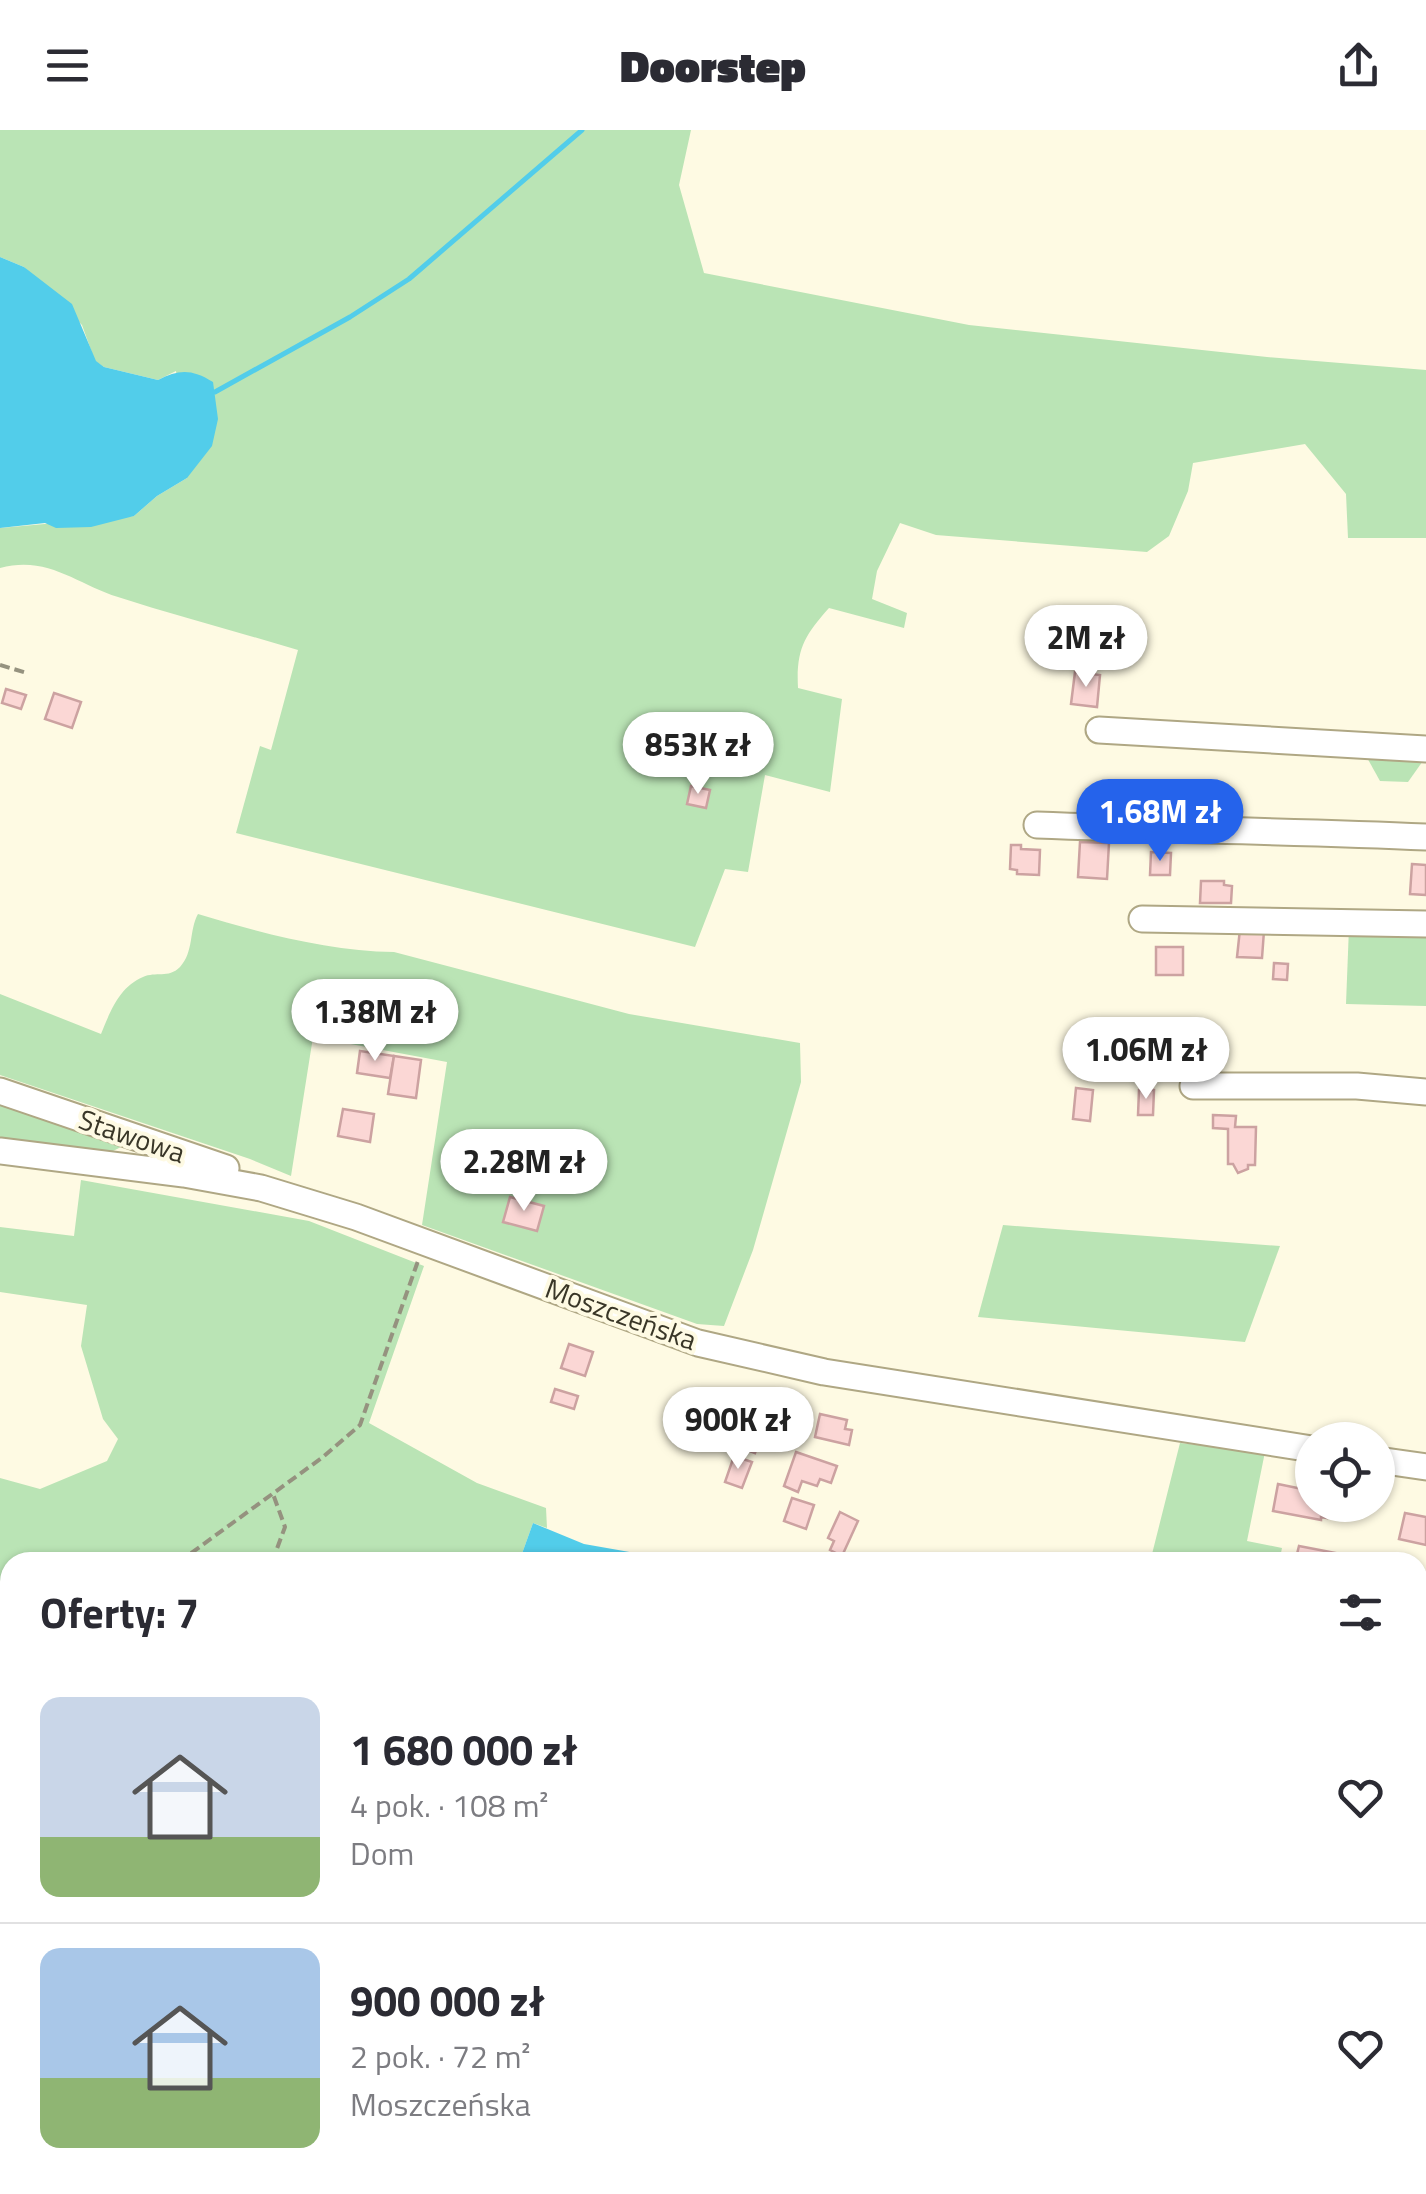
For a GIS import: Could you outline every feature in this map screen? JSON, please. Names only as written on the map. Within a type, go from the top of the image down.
[{"type":"street","points":[[1098,730],[1426,749]]},
{"type":"street","points":[[1037,826],[1191,832],[1291,830],[1426,837]]},
{"type":"street","points":[[1142,919],[1426,924]]},
{"type":"street","points":[[1192,1086],[1339,1085],[1426,1092]]},
{"type":"street","name":"Stawowa","points":[[0,1091],[228,1169],[260,1188]]},
{"type":"street","name":"Moszczeńska","points":[[0,1151],[184,1174],[260,1188],[356,1216],[698,1343],[824,1372],[1295,1447]]},
{"type":"street","points":[[1395,1463],[1426,1468]]},
{"type":"path","points":[[0,665],[27,673]]},
{"type":"path","points":[[192,1552],[360,1425],[425,1242]]},
{"type":"path","points":[[273,1494],[285,1527],[276,1552]]},
{"type":"green space","points":[[0,130],[691,130],[679,185],[704,273],[969,325],[1426,370],[1426,538],[1348,538],[1346,494],[1305,444],[1193,463],[1188,491],[1169,536],[1147,552],[936,535],[900,523],[877,571],[872,599],[907,613],[904,628],[829,608],[813,627],[800,653],[798,688],[842,699],[830,792],[765,775],[748,872],[725,869],[695,947],[236,833],[260,746],[271,750],[298,650],[118,597],[47,568],[0,568],[0,528],[134,516],[187,478],[176,371],[158,380],[104,367],[95,361],[82,325],[24,267],[0,257]]},
{"type":"green space","points":[[1365,754],[1425,758],[1408,782],[1380,781]]},
{"type":"green space","points":[[198,914],[320,945],[394,952],[629,1014],[800,1043],[801,1082],[753,1250],[724,1326],[697,1324],[422,1225],[447,1062],[313,1037],[291,1176],[0,1075],[0,994],[101,1034],[116,1001],[135,981],[171,973],[180,967]]},
{"type":"green space","points":[[1349,927],[1426,931],[1426,1006],[1346,1004]]},
{"type":"green space","points":[[7,1103],[119,1142],[121,1147],[111,1152],[0,1140],[0,1105]]},
{"type":"green space","points":[[81,1180],[309,1221],[424,1266],[369,1423],[477,1483],[546,1508],[547,1528],[533,1523],[523,1552],[0,1552],[0,1478],[40,1489],[107,1461],[118,1439],[103,1419],[81,1346],[87,1305],[0,1292],[0,1227],[74,1236]]},
{"type":"green space","points":[[1003,1225],[1280,1246],[1245,1342],[978,1317]]},
{"type":"green space","points":[[1180,1443],[1265,1452],[1247,1541],[1282,1548],[1281,1552],[1153,1552]]},
{"type":"water","points":[[0,257],[24,267],[72,304],[96,361],[104,367],[158,380],[179,372],[192,373],[213,382],[218,419],[212,446],[187,478],[134,516],[91,527],[56,528],[45,523],[0,528]]},
{"type":"water","points":[[533,1523],[584,1544],[630,1552],[523,1552]]},
{"type":"building","points":[[1075,672],[1100,675],[1097,707],[1071,704]]},
{"type":"building","points":[[6,689],[26,695],[21,709],[2,703]]},
{"type":"building","points":[[54,693],[81,702],[72,728],[45,719]]},
{"type":"building","points":[[691,786],[710,790],[706,808],[687,804]]},
{"type":"building","points":[[1080,842],[1109,843],[1107,879],[1078,877]]},
{"type":"building","points":[[1011,845],[1040,850],[1039,875],[1017,874],[1017,870],[1010,869]]},
{"type":"building","points":[[1151,852],[1171,853],[1170,875],[1150,875]]},
{"type":"building","points":[[1412,864],[1426,865],[1426,895],[1410,894]]},
{"type":"building","points":[[1201,881],[1224,881],[1224,885],[1232,886],[1231,903],[1200,903]]},
{"type":"building","points":[[1240,929],[1264,931],[1262,958],[1237,957]]},
{"type":"building","points":[[1156,947],[1183,947],[1183,975],[1156,975]]},
{"type":"building","points":[[1274,963],[1288,964],[1287,980],[1273,979]]},
{"type":"building","points":[[360,1051],[394,1056],[390,1078],[357,1073]]},
{"type":"building","points":[[394,1056],[421,1060],[416,1098],[388,1094]]},
{"type":"building","points":[[1076,1088],[1093,1090],[1090,1121],[1073,1119]]},
{"type":"building","points":[[1139,1090],[1154,1090],[1153,1115],[1138,1115]]},
{"type":"building","points":[[343,1109],[374,1114],[370,1142],[338,1136]]},
{"type":"building","points":[[1213,1115],[1236,1116],[1235,1127],[1256,1127],[1255,1165],[1238,1173],[1233,1164],[1228,1164],[1228,1129],[1213,1128]]},
{"type":"building","points":[[519,1140],[572,1153],[567,1173],[555,1169],[553,1176],[544,1174],[545,1167],[515,1160]]},
{"type":"building","points":[[510,1197],[544,1206],[537,1231],[503,1222]]},
{"type":"building","points":[[569,1344],[593,1352],[585,1376],[561,1368]]},
{"type":"building","points":[[555,1389],[578,1396],[574,1409],[551,1402]]},
{"type":"building","points":[[760,1402],[781,1409],[772,1433],[751,1426]]},
{"type":"building","points":[[820,1414],[847,1420],[845,1429],[852,1430],[849,1445],[815,1437]]},
{"type":"building","points":[[743,1423],[763,1430],[755,1453],[734,1445]]},
{"type":"building","points":[[796,1452],[837,1466],[831,1483],[820,1479],[817,1486],[802,1481],[798,1492],[784,1486]]},
{"type":"building","points":[[734,1456],[752,1462],[742,1488],[725,1482]]},
{"type":"building","points":[[1278,1484],[1295,1488],[1295,1515],[1273,1511]]},
{"type":"building","points":[[792,1498],[814,1505],[806,1529],[784,1521]]},
{"type":"building","points":[[840,1512],[858,1521],[844,1552],[830,1550],[834,1541],[828,1538]]},
{"type":"building","points":[[1405,1513],[1426,1517],[1426,1545],[1399,1539]]},
{"type":"building","points":[[1299,1546],[1330,1552],[1298,1552]]},
{"type":"waterway","points":[[215,392],[350,317],[409,279],[582,130]]}]
